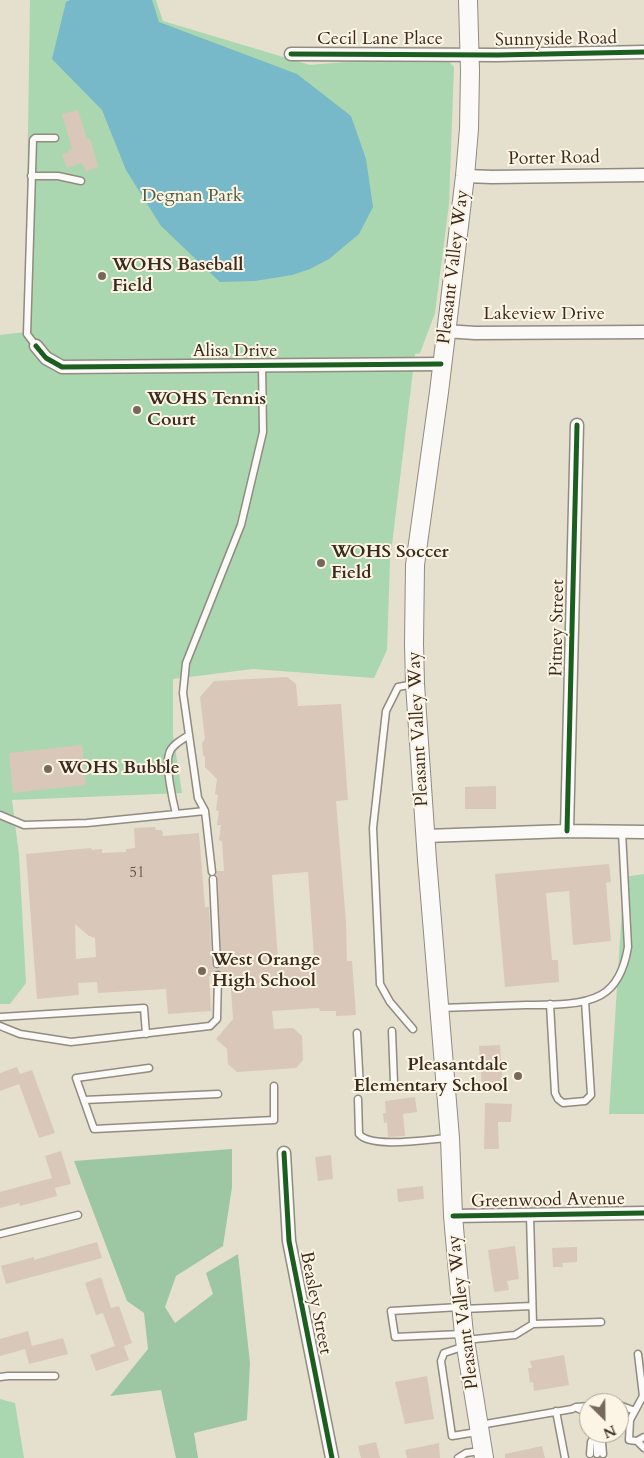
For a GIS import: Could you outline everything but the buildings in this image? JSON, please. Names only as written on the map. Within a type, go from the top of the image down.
[{"type":"main road","name":"Pleasant Valley Way","points":[[468,0],[469,129],[442,364],[415,565],[415,684],[450,1138],[453,1216],[465,1340],[483,1454]]},
{"type":"street","name":"Sunnyside Road","points":[[469,54],[644,52]]},
{"type":"street","name":"Cecil Lane Place","points":[[292,54],[469,54]]},
{"type":"street","name":"Porter Road","points":[[465,176],[644,175]]},
{"type":"street","name":"Lakeview Drive","points":[[445,331],[475,333],[644,332]]},
{"type":"street","name":"Alisa Drive","points":[[36,346],[46,358],[62,367],[442,364]]},
{"type":"street","name":"Pitney Street","points":[[567,831],[577,425]]},
{"type":"street","points":[[426,836],[567,831],[644,832]]},
{"type":"street","name":"Beasley Street","points":[[284,1153],[289,1241],[332,1458]]},
{"type":"street","name":"Greenwood Avenue","points":[[453,1216],[644,1214]]},
{"type":"lane","points":[[36,346],[27,334],[32,140],[35,138],[55,138]]},
{"type":"lane","points":[[31,176],[58,176],[81,181]]},
{"type":"lane","points":[[217,964],[213,875],[205,811],[198,798],[183,693],[186,663],[241,525],[263,432],[262,365]]},
{"type":"lane","points":[[413,1029],[390,1002],[380,984],[373,828],[386,711],[398,687],[415,684]]},
{"type":"lane","points":[[176,814],[171,793],[168,755],[172,748],[189,734]]},
{"type":"lane","points":[[0,815],[24,825],[87,823],[205,811]]},
{"type":"lane","points":[[440,1008],[586,1001],[601,995],[611,988],[619,977],[625,963],[628,947],[622,832]]},
{"type":"lane","points":[[0,1026],[20,1034],[71,1042],[210,1026],[217,1018],[218,975]]},
{"type":"lane","points":[[550,1004],[555,1093],[563,1103],[578,1102],[585,1101],[591,1095],[592,1090],[586,1001]]},
{"type":"lane","points":[[0,1017],[144,1008],[146,1034]]},
{"type":"lane","points":[[392,1030],[394,1084]]},
{"type":"lane","points":[[357,1033],[360,1088]]},
{"type":"lane","points":[[149,1068],[76,1078],[94,1129],[274,1120],[274,1086]]},
{"type":"lane","points":[[84,1100],[218,1094]]},
{"type":"lane","points":[[358,1099],[359,1134],[365,1139],[387,1143],[450,1138]]},
{"type":"lane","points":[[0,1234],[78,1215]]},
{"type":"lane","points":[[530,1215],[533,1324]]},
{"type":"lane","points":[[532,1306],[391,1312],[395,1337],[465,1340],[515,1334],[533,1324],[601,1322]]},
{"type":"lane","points":[[465,1340],[444,1353],[441,1361],[452,1436],[579,1407]]},
{"type":"lane","points":[[638,1354],[643,1396],[630,1420],[629,1440],[637,1441],[644,1437]]},
{"type":"lane","points":[[0,1377],[55,1376]]},
{"type":"lane","points":[[629,1409],[635,1411]]},
{"type":"lane","points":[[556,1411],[565,1458]]},
{"type":"lane","points":[[637,1441],[644,1448]]},
{"type":"lane","points":[[597,1443],[597,1454]]},
{"type":"lane","points":[[458,1458],[466,1453],[483,1454]]},
{"type":"green space","name":"Degnan Park","points":[[30,0],[156,0],[163,21],[310,65],[440,54],[454,67],[449,204],[435,313],[420,353],[415,354],[390,561],[387,650],[374,678],[253,669],[173,679],[173,735],[182,793],[12,800],[19,855],[26,983],[10,1004],[0,1004],[0,335],[25,332]]},
{"type":"green space","points":[[644,874],[644,1114],[609,1114],[624,877]]},
{"type":"green space","points":[[232,1149],[232,1187],[223,1246],[176,1276],[165,1307],[175,1323],[213,1294],[206,1273],[238,1254],[250,1363],[247,1420],[194,1433],[198,1458],[176,1458],[161,1390],[110,1396],[148,1349],[144,1313],[127,1301],[74,1161]]},
{"type":"green space","points":[[0,1399],[15,1403],[24,1458],[0,1458]]},
{"type":"water","points":[[70,0],[152,0],[159,22],[297,74],[351,116],[366,159],[373,207],[359,234],[329,259],[310,269],[292,275],[255,281],[220,282],[161,226],[126,170],[102,110],[52,59],[66,2]]},
{"type":"cycle path","points":[[291,54],[497,55],[644,52]]},
{"type":"cycle path","points":[[36,346],[46,358],[62,367],[441,364]]},
{"type":"cycle path","points":[[567,831],[577,425]]},
{"type":"cycle path","points":[[284,1153],[289,1241],[332,1458]]},
{"type":"cycle path","points":[[453,1216],[644,1213]]},
{"type":"place","name":"WOHS Baseball Field","points":[[102,276]]},
{"type":"place","name":"WOHS Tennis Court","points":[[137,410]]},
{"type":"place","name":"WOHS Soccer Field","points":[[321,563]]},
{"type":"place","name":"WOHS Bubble","points":[[48,769]]},
{"type":"place","name":"West Orange High School","points":[[202,971]]},
{"type":"place","name":"Pleasantdale Elementary School","points":[[518,1076]]}]
